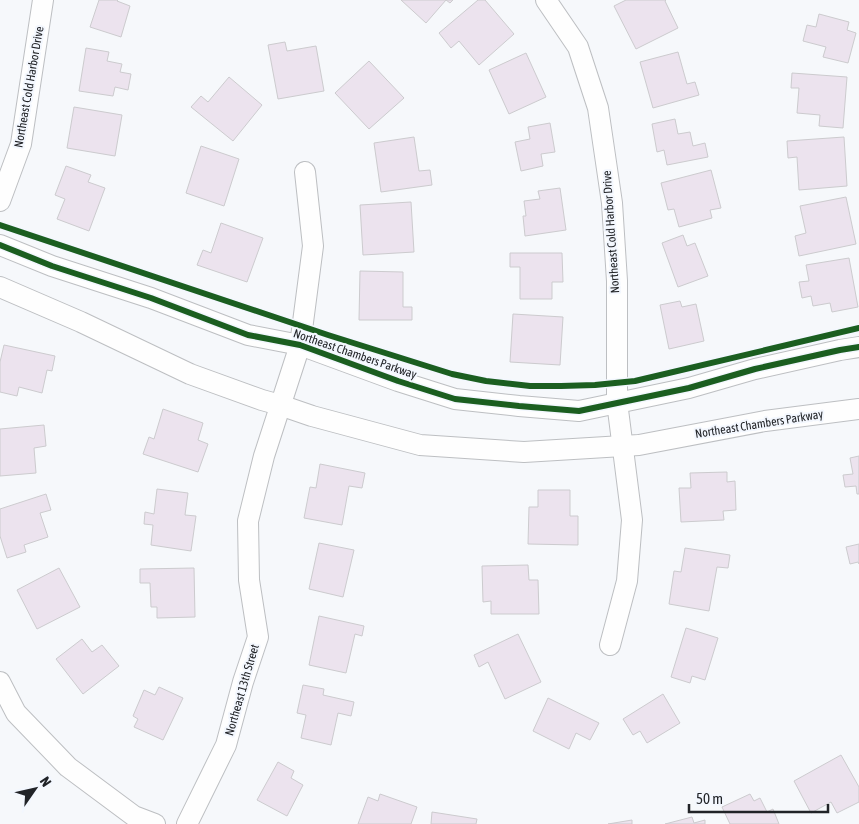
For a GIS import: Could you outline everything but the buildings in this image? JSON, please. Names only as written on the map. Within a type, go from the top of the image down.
[{"type":"street","name":"Northeast Cold Harbor Drive","points":[[0,201],[21,144],[43,0]]},
{"type":"street","name":"Northeast Cold Harbor Drive","points":[[546,0],[578,47],[598,108],[612,203],[617,281],[617,402],[632,520],[627,581],[610,645]]},
{"type":"street","name":"Northeast 13th Street","points":[[187,824],[226,745],[243,682],[258,637],[249,580],[248,521],[264,456],[300,345],[313,246],[305,172]]},
{"type":"street","name":"Northeast Chambers Parkway","points":[[0,245],[52,266],[151,298],[248,335],[300,345],[398,381],[455,399],[579,411],[689,388],[755,369],[859,347]]},
{"type":"street","name":"Northeast Chambers Parkway","points":[[0,287],[81,322],[190,374],[312,416],[420,445],[524,452],[639,445],[765,421],[859,409]]},
{"type":"street","points":[[0,682],[16,712],[68,767],[134,816],[155,824]]},
{"type":"cycle path","points":[[0,225],[328,335],[452,374],[486,381],[530,386],[595,385],[635,381],[859,328]]},
{"type":"cycle path","points":[[0,245],[52,266],[151,298],[248,335],[300,345],[398,381],[455,399],[579,411],[689,388],[755,369],[859,347]]}]
